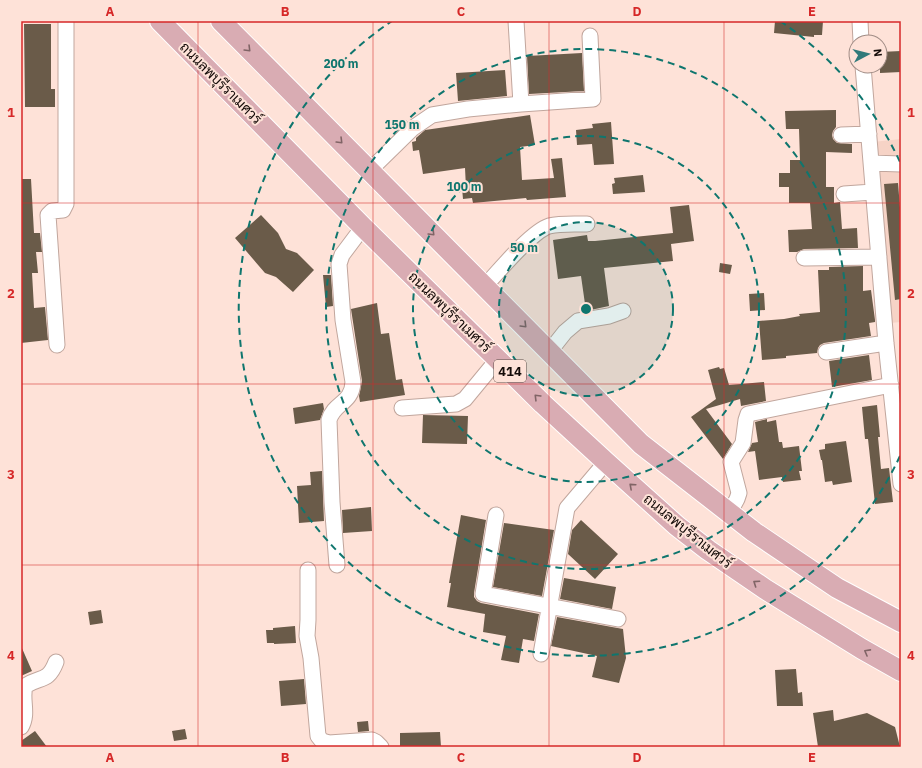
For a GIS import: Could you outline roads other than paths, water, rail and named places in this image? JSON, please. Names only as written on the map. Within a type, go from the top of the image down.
[{"type":"main road","name":"ถนนลพบุรีราเมศวร์","points":[[160,21],[363,227],[549,409],[677,526],[708,550],[765,589],[862,649],[901,671]]},
{"type":"main road","points":[[221,21],[641,444],[754,532],[837,588],[901,622]]},
{"type":"street","points":[[58,345],[48,215],[52,211],[63,210],[66,204],[66,21]]},
{"type":"street","points":[[516,21],[521,104]]},
{"type":"street","points":[[860,21],[861,34]]},
{"type":"street","points":[[369,171],[413,128],[432,115],[468,109],[593,99],[590,36]]},
{"type":"street","points":[[864,74],[886,343],[901,484]]},
{"type":"street","points":[[841,135],[869,134]]},
{"type":"street","points":[[871,163],[901,164]]},
{"type":"street","points":[[844,194],[873,192]]},
{"type":"street","points":[[485,286],[530,238],[544,228],[559,225],[587,224]]},
{"type":"street","points":[[337,565],[332,502],[329,420],[334,410],[349,397],[352,391],[353,382],[343,320],[340,262],[342,255],[363,227]]},
{"type":"street","points":[[804,258],[879,257]]},
{"type":"street","points":[[550,351],[565,332],[578,321],[609,316],[623,311]]},
{"type":"street","points":[[826,352],[886,343]]},
{"type":"street","points":[[402,408],[456,404],[461,402],[466,399],[498,359]]},
{"type":"street","points":[[730,512],[739,493],[731,462],[744,441],[748,414],[891,385]]},
{"type":"street","points":[[541,654],[567,508],[606,462]]},
{"type":"street","points":[[496,515],[483,594],[618,619]]},
{"type":"street","points":[[308,570],[307,636],[311,658],[318,736],[320,739],[329,744],[372,740],[381,747]]},
{"type":"street","points":[[21,727],[24,718],[25,686],[46,677],[56,662]]}]
